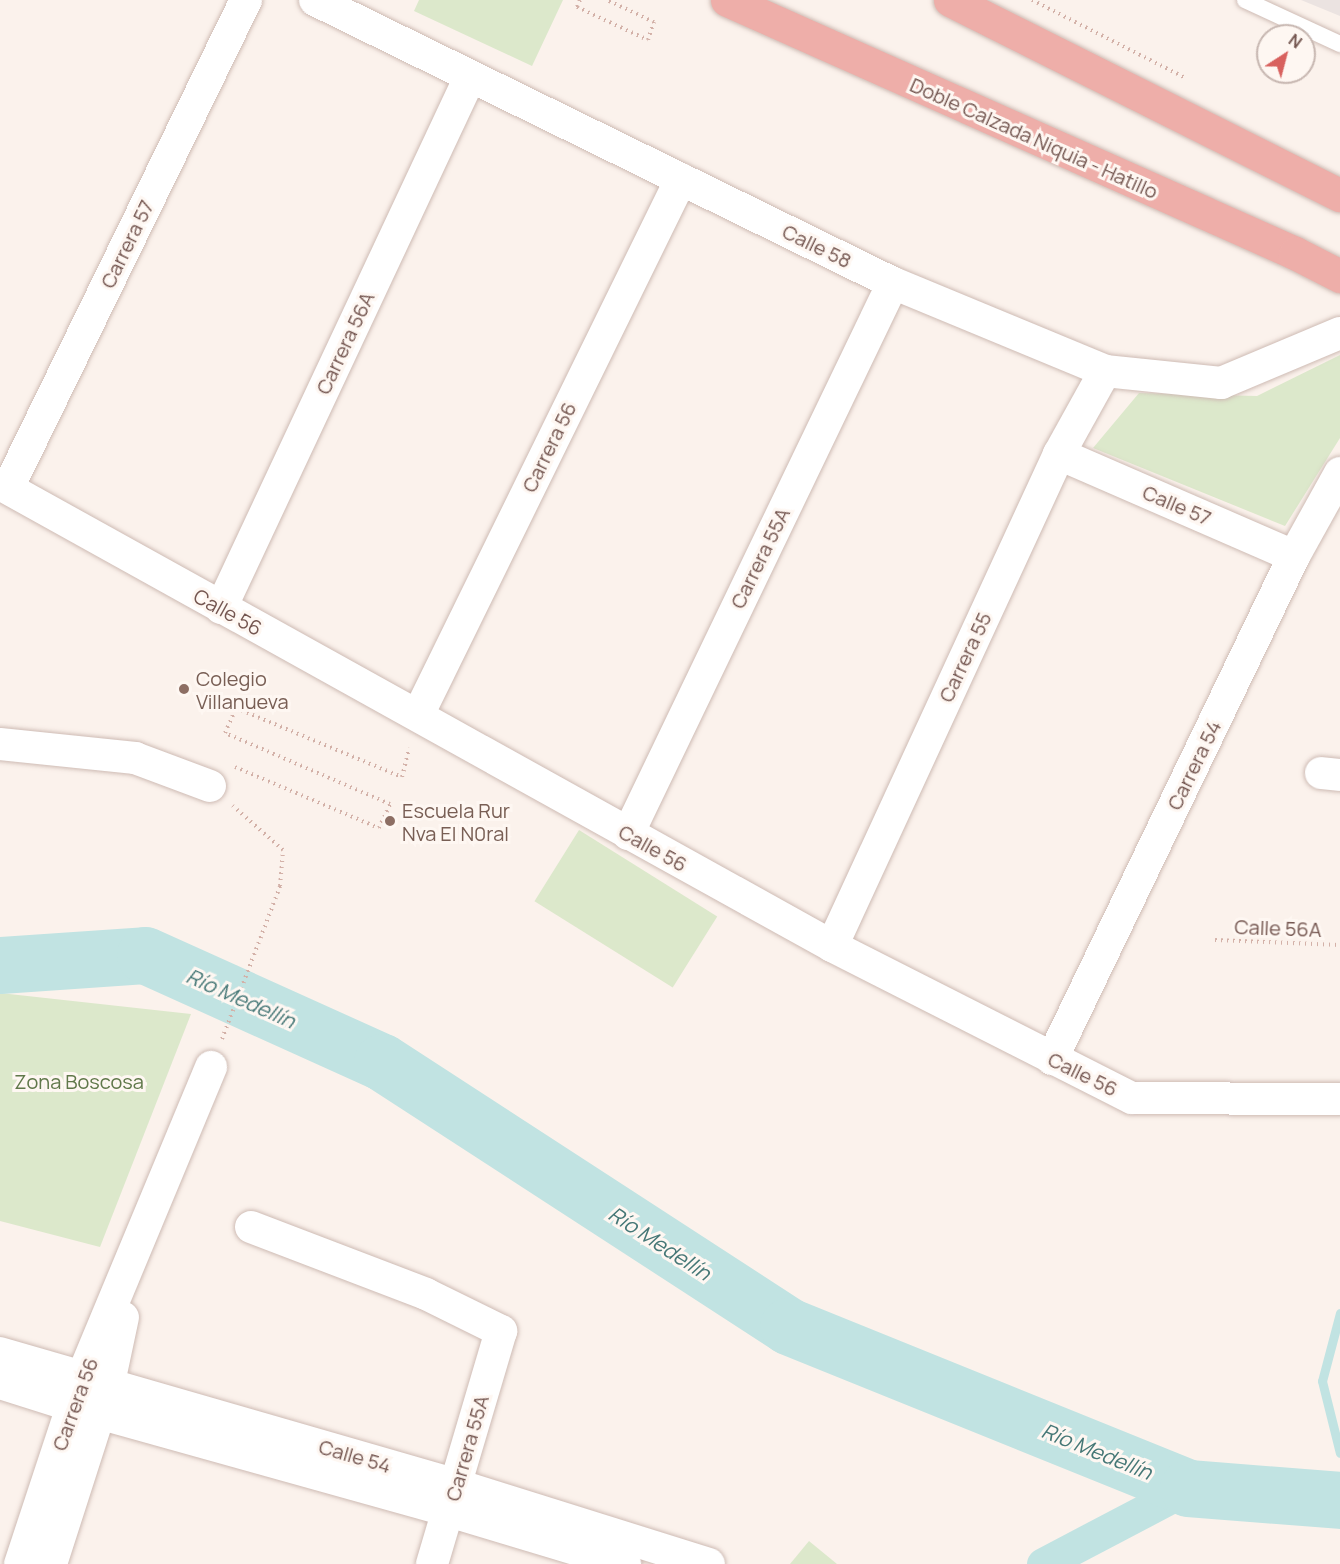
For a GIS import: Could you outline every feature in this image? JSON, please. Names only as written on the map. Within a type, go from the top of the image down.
[{"type":"highway","name":"Doble Calzada Niquia - Hatillo","points":[[727,0],[1295,253],[1340,276]]},
{"type":"highway","points":[[950,0],[1340,195]]},
{"type":"street","name":"Carrera 57","points":[[4,486],[246,0]]},
{"type":"street","name":"Calle 58","points":[[315,0],[892,283],[1105,371],[1221,383],[1340,333]]},
{"type":"street","name":"Carrera 56A","points":[[221,608],[470,77]]},
{"type":"street","name":"Carrera 56","points":[[417,715],[681,178]]},
{"type":"street","name":"Carrera 55A","points":[[628,834],[892,283]]},
{"type":"street","name":"Carrera 55","points":[[832,945],[1059,454],[1105,371]]},
{"type":"street","name":"Calle 57","points":[[1059,454],[1294,556]]},
{"type":"street","name":"Carrera 54","points":[[1052,1059],[1294,556],[1340,473]]},
{"type":"street","name":"Calle 56","points":[[4,486],[628,834],[832,945],[1132,1098],[1340,1099]]},
{"type":"street","points":[[0,744],[135,758],[210,786]]},
{"type":"street","name":"Carrera 56","points":[[20,1564],[86,1410],[138,1248],[212,1067]]},
{"type":"street","name":"Carrera 55A","points":[[251,1227],[426,1294],[501,1331],[432,1564]]},
{"type":"street","name":"Calle 54","points":[[0,1353],[96,1380],[453,1498],[625,1564]]},
{"type":"street","name":"Calle 54","points":[[0,1383],[86,1410],[453,1498],[709,1564]]},
{"type":"street","name":"Carrera 56","points":[[51,1564],[86,1410]]},
{"type":"lane","points":[[1245,0],[1340,44]]},
{"type":"path","points":[[580,0],[577,7],[648,40],[654,22],[607,0]]},
{"type":"path","points":[[212,1067],[280,886],[283,850],[210,786],[219,760],[379,828],[390,804],[225,734],[236,708],[402,777],[417,715]]},
{"type":"path","name":"Calle 56A","points":[[1215,940],[1340,945]]},
{"type":"shaded area","points":[[1301,0],[1340,0],[1340,16]]},
{"type":"green space","points":[[419,0],[563,0],[532,66],[414,11]]},
{"type":"green space","points":[[1340,355],[1340,438],[1285,526],[1093,448],[1139,393],[1257,396]]},
{"type":"green space","points":[[579,830],[717,916],[673,988],[534,901]]},
{"type":"green space","name":"Zona Boscosa","points":[[0,993],[191,1014],[100,1247],[0,1221]]},
{"type":"green space","points":[[809,1541],[837,1564],[790,1564]]},
{"type":"waterway","name":"Río Medellín","points":[[0,965],[145,955],[382,1062],[788,1326],[1188,1488],[1340,1500]]},
{"type":"waterway","points":[[1340,1313],[1322,1381],[1340,1453]]},
{"type":"waterway","points":[[1043,1564],[1188,1488]]},
{"type":"place","name":"Colegio Villanueva","points":[[184,689]]},
{"type":"place","name":"Escuela Rur Nva El N0ral","points":[[390,821]]}]
